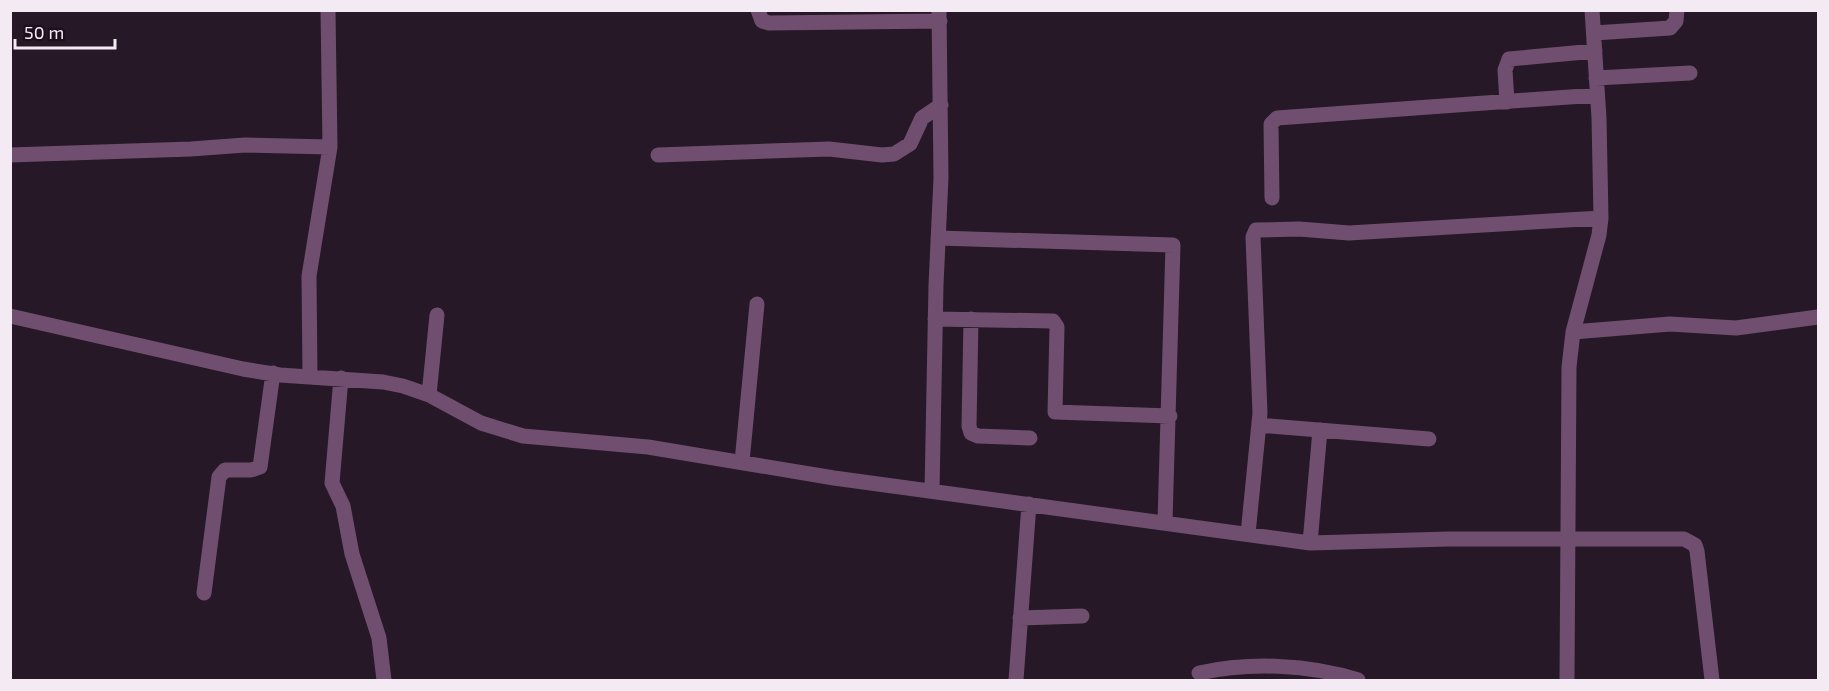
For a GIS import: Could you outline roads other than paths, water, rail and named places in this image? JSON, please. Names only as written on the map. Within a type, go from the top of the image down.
[{"type":"street","points":[[310,376],[309,276],[330,147],[328,10]]},
{"type":"street","points":[[758,10],[762,21],[768,23],[940,16],[941,105],[932,491]]},
{"type":"street","points":[[1567,681],[1566,540],[1569,367],[1573,332],[1601,218],[1598,95],[1592,10]]},
{"type":"street","points":[[1594,33],[1670,28],[1676,21],[1677,10]]},
{"type":"street","points":[[1507,102],[1505,70],[1509,59],[1595,51]]},
{"type":"street","points":[[1596,78],[1690,73]]},
{"type":"street","points":[[1272,198],[1270,124],[1277,118],[1598,95]]},
{"type":"street","points":[[658,154],[829,149],[882,155],[894,154],[910,144],[922,118],[941,105]]},
{"type":"street","points":[[10,155],[245,145],[330,147]]},
{"type":"street","points":[[1248,534],[1258,424],[1253,237],[1256,230],[1299,229],[1348,233],[1601,218]]},
{"type":"street","points":[[938,238],[1173,245],[1166,522]]},
{"type":"street","points":[[742,462],[757,304]]},
{"type":"street","points":[[429,395],[437,315]]},
{"type":"street","points":[[10,316],[243,369],[383,382],[429,395],[481,423],[523,436],[648,447],[834,478],[1310,543],[1448,539],[1684,539],[1695,545],[1712,681]]},
{"type":"street","points":[[1573,332],[1670,324],[1736,328],[1818,317]]},
{"type":"street","points":[[935,319],[1048,320],[1056,323],[1055,412],[1170,416]]},
{"type":"street","points":[[971,319],[969,426],[971,433],[978,436],[1030,438]]},
{"type":"street","points":[[204,593],[219,477],[225,470],[261,467],[273,373]]},
{"type":"street","points":[[341,378],[332,483],[343,506],[352,554],[379,638],[384,681]]},
{"type":"street","points":[[1258,424],[1429,439]]},
{"type":"street","points":[[1310,543],[1320,430]]},
{"type":"street","points":[[1016,681],[1029,504]]},
{"type":"street","points":[[1020,618],[1082,616]]},
{"type":"street","points":[[1199,673],[1242,666],[1358,681]]}]
